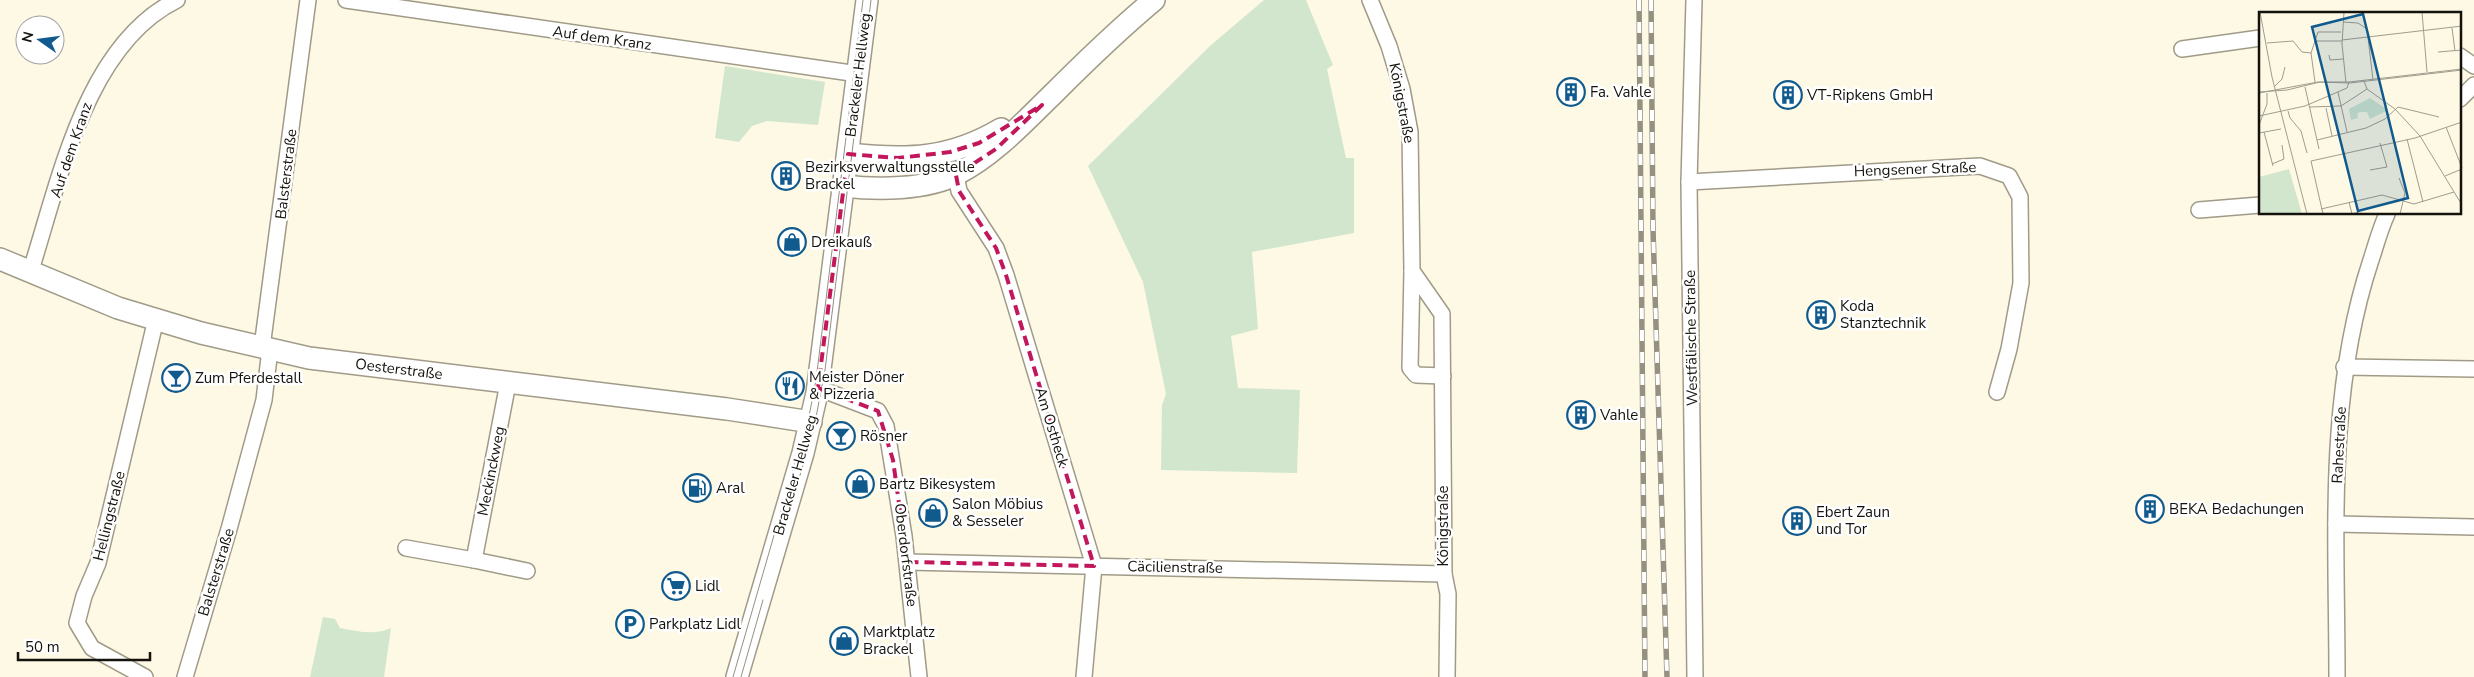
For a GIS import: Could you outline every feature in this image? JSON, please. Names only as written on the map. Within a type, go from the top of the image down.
[{"type":"main road","name":"Brackeler Hellweg","points":[[737,677],[811,422],[818,388],[867,0]]},
{"type":"main road","points":[[844,186],[902,187],[933,182],[957,183],[996,149],[1125,24],[1154,0]]},
{"type":"main road","points":[[848,154],[924,158],[950,152],[979,143],[1042,105]]},
{"type":"main road","name":"Oesterstraße","points":[[0,260],[118,308],[309,358],[737,410],[811,422]]},
{"type":"street","name":"Auf dem Kranz","points":[[30,273],[77,124],[95,86],[114,57],[135,31],[156,13],[178,0]]},
{"type":"street","name":"Balsterstraße","points":[[185,677],[230,529],[264,400],[266,348],[308,0]]},
{"type":"street","name":"Auf dem Kranz","points":[[346,0],[858,74]]},
{"type":"street","name":"Königstraße","points":[[1370,0],[1389,46],[1402,89],[1410,132],[1412,271],[1410,368],[1416,375],[1443,376]]},
{"type":"street","name":"Westfälische Straße","points":[[1694,0],[1689,182],[1695,677]]},
{"type":"street","points":[[2182,49],[2259,38]]},
{"type":"street","points":[[2462,57],[2474,66]]},
{"type":"street","points":[[2462,97],[2474,85]]},
{"type":"street","name":"Hengsener Straße","points":[[1689,182],[1962,166],[1980,166],[2009,176],[2020,197],[2021,283],[2009,349],[1997,392]]},
{"type":"street","name":"Am Ostheck","points":[[957,183],[996,248],[1006,275],[1094,566],[1084,677]]},
{"type":"street","points":[[2199,210],[2259,205]]},
{"type":"street","name":"Rahestraße","points":[[2337,677],[2336,524],[2339,421],[2344,367],[2364,281],[2383,215]]},
{"type":"street","name":"Königstraße","points":[[1412,271],[1442,314],[1444,574],[1448,594],[1447,677]]},
{"type":"street","name":"Hellingstraße","points":[[145,677],[92,648],[77,623],[84,596],[98,563],[156,319]]},
{"type":"street","points":[[2344,367],[2474,369]]},
{"type":"street","name":"Meckinckweg","points":[[474,560],[508,382]]},
{"type":"street","name":"Oberdorfstraße","points":[[818,388],[878,411],[886,426],[893,460],[907,562],[919,677]]},
{"type":"street","points":[[2336,524],[2474,527]]},
{"type":"street","points":[[406,548],[527,571]]},
{"type":"street","name":"Cäcilienstraße","points":[[907,562],[1444,574]]},
{"type":"highlighted area","points":[[1042,105],[996,149],[956,175],[959,191],[996,248],[1006,275],[1094,566],[907,562],[893,460],[878,411],[818,388],[848,154],[898,158],[950,152],[979,143]]},
{"type":"green space","points":[[1264,0],[1306,0],[1333,65],[1327,69],[1346,158],[1354,158],[1354,233],[1252,252],[1258,329],[1231,336],[1238,388],[1300,390],[1297,473],[1161,470],[1162,405],[1166,394],[1143,282],[1088,166],[1210,46]]},
{"type":"green space","points":[[725,66],[825,82],[818,125],[767,121],[752,126],[739,142],[715,138]]},
{"type":"green space","points":[[323,617],[335,619],[340,628],[378,632],[391,628],[384,677],[310,677]]},
{"type":"tram line","points":[[733,677],[810,411],[816,380],[863,0]]},
{"type":"tram line","points":[[795,492],[814,428],[825,370],[871,0]]},
{"type":"tram line","points":[[741,677],[763,600]]},
{"type":"railway","points":[[1639,0],[1645,677]]},
{"type":"railway","points":[[1651,0],[1653,229],[1667,677]]},
{"type":"place","name":"Fa. Vahle","points":[[1571,92]]},
{"type":"place","name":"VT-Ripkens GmbH","points":[[1788,95]]},
{"type":"place","name":"Bezirksverwaltungsstelle Brackel","points":[[786,176]]},
{"type":"place","name":"Dreikauß","points":[[792,242]]},
{"type":"place","name":"Koda Stanztechnik","points":[[1821,315]]},
{"type":"place","name":"Zum Pferdestall","points":[[176,378]]},
{"type":"place","name":"Meister Döner & Pizzeria","points":[[790,386]]},
{"type":"place","name":"Vahle","points":[[1581,415]]},
{"type":"place","name":"Rösner","points":[[841,436]]},
{"type":"place","name":"Bartz Bikesystem","points":[[860,484]]},
{"type":"place","name":"Aral","points":[[697,488]]},
{"type":"place","name":"BEKA Bedachungen","points":[[2150,509]]},
{"type":"place","name":"Salon Möbius & Sesseler","points":[[933,513]]},
{"type":"place","name":"Ebert Zaun und Tor","points":[[1797,521]]},
{"type":"place","name":"Lidl","points":[[676,586]]},
{"type":"place","name":"Parkplatz Lidl","points":[[630,624]]},
{"type":"place","name":"Marktplatz Brackel","points":[[844,641]]}]
